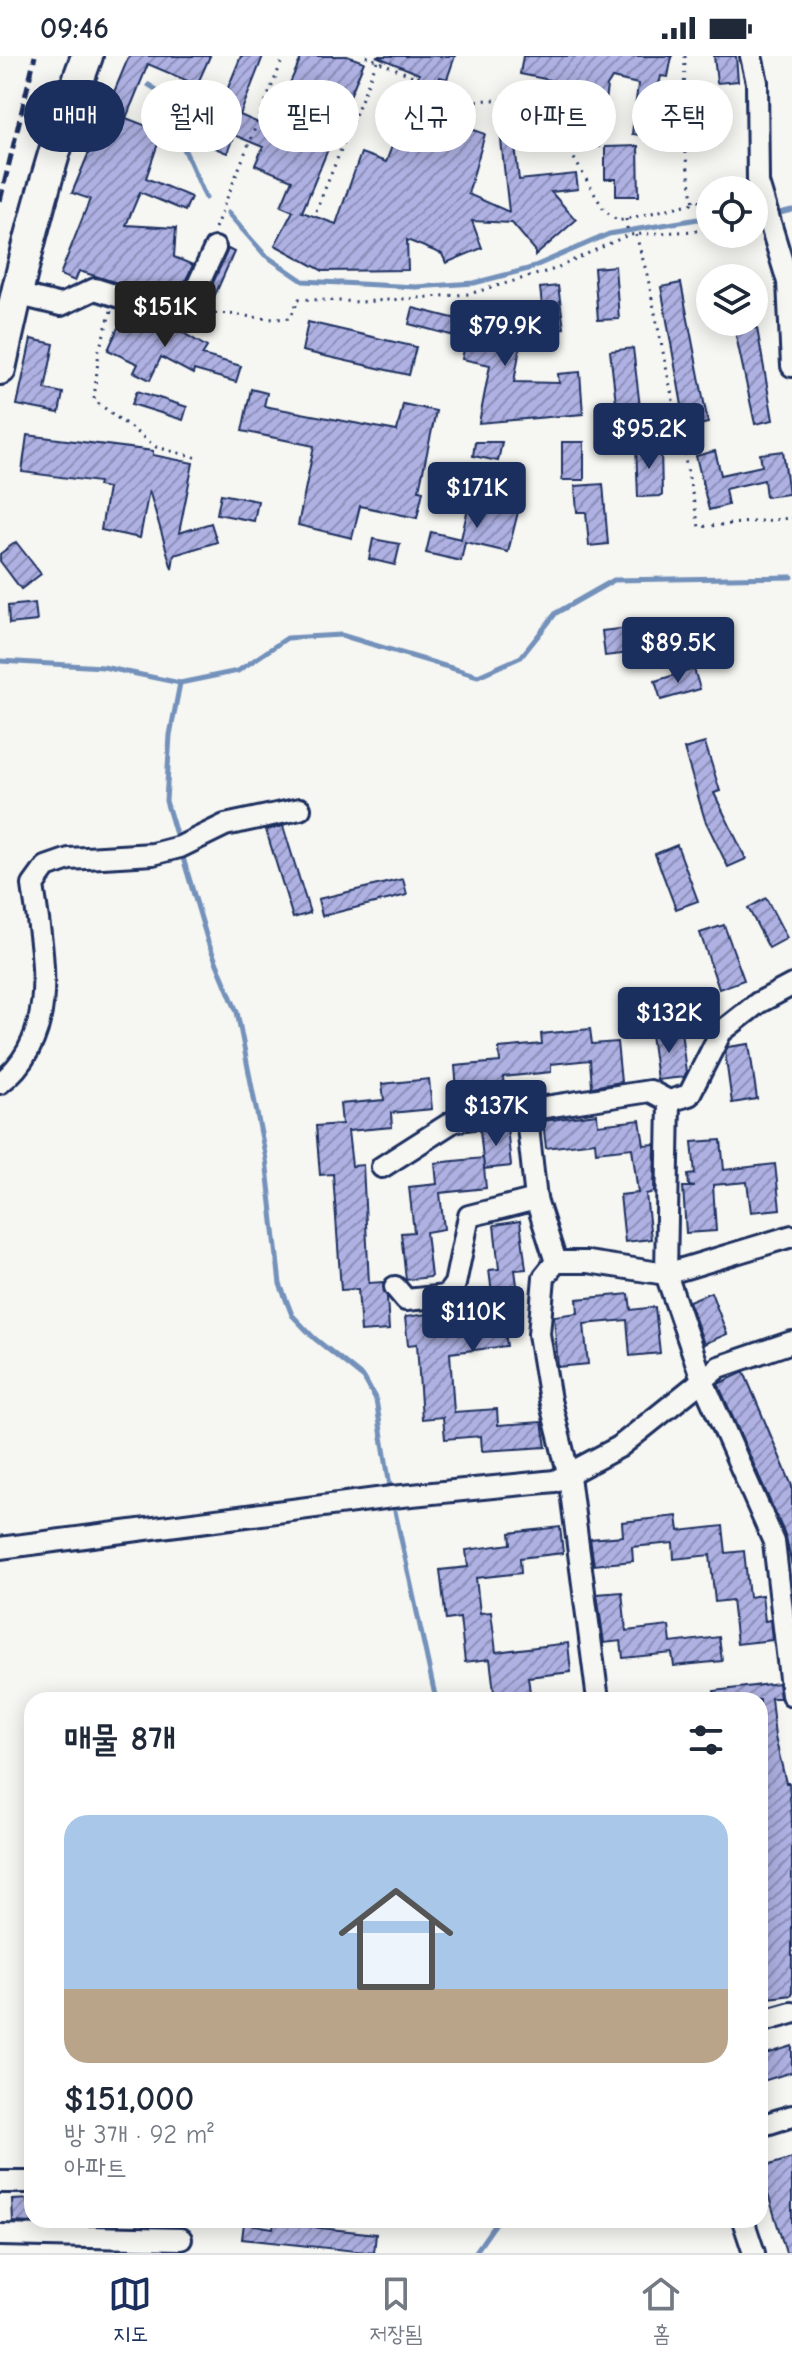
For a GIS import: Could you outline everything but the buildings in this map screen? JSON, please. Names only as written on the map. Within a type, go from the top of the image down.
[{"type":"main road","points":[[0,369],[16,294],[67,108],[87,56]]},
{"type":"street","points":[[751,56],[757,82],[758,183],[788,282],[792,366]]},
{"type":"street","points":[[16,294],[61,305],[95,289],[183,317],[215,248]]},
{"type":"street","points":[[0,1083],[13,1074],[31,1045],[42,1008],[45,966],[33,885],[46,867],[69,859],[153,854],[180,847],[225,825],[300,809]]},
{"type":"street","points":[[382,1167],[454,1121],[650,1091],[669,1101],[689,1095],[721,1032],[758,1003],[792,985]]},
{"type":"street","points":[[669,1101],[666,1274],[702,1379],[774,1542],[792,1695]]},
{"type":"street","points":[[526,1109],[536,1199],[556,1262]]},
{"type":"street","points":[[395,1287],[406,1300],[446,1296],[455,1284],[469,1216],[479,1210],[536,1199]]},
{"type":"street","points":[[556,1262],[588,1262],[666,1274],[792,1236]]},
{"type":"street","points":[[556,1262],[544,1277],[539,1334],[550,1400],[569,1476],[597,1692]]},
{"type":"street","points":[[0,1548],[392,1497],[555,1481],[619,1447],[719,1367],[792,1342]]},
{"type":"street","points":[[768,2020],[792,2013]]},
{"type":"street","points":[[768,2124],[792,2116]]},
{"type":"street","points":[[0,2182],[24,2182]]},
{"type":"street","points":[[746,2228],[754,2253]]},
{"type":"street","points":[[0,2235],[181,2239]]},
{"type":"path","points":[[215,248],[215,222],[284,56]]},
{"type":"path","points":[[366,56],[378,58],[471,101],[512,99],[544,107],[604,210],[618,221],[694,204],[683,142],[685,56]]},
{"type":"path","points":[[316,211],[378,58]]},
{"type":"path","points":[[626,219],[628,235]]},
{"type":"path","points":[[183,317],[229,312],[270,321],[290,318],[299,299],[362,302],[469,294],[552,270],[628,235],[696,231]]},
{"type":"path","points":[[636,235],[647,274],[699,527],[792,518]]},
{"type":"path","points":[[116,296],[99,350],[94,400],[156,447],[198,458]]},
{"type":"waterway","points":[[186,152],[206,198]]},
{"type":"waterway","points":[[771,215],[792,210]]},
{"type":"waterway","points":[[228,213],[265,255],[303,281],[416,287],[474,283],[528,269],[609,234],[696,219]]},
{"type":"waterway","points":[[0,661],[103,667],[180,683],[238,671],[287,638],[341,635],[478,676],[521,657],[556,613],[614,580],[792,577]]},
{"type":"waterway","points":[[178,841],[166,801],[170,735],[180,683]]},
{"type":"waterway","points":[[181,851],[208,942],[237,1012],[266,1159],[280,1284],[292,1315],[314,1338],[364,1378],[376,1400],[391,1492]]},
{"type":"waterway","points":[[393,1502],[434,1692]]},
{"type":"waterway","points":[[475,2253],[492,2228]]},
{"type":"railway","points":[[0,201],[35,56]]}]
